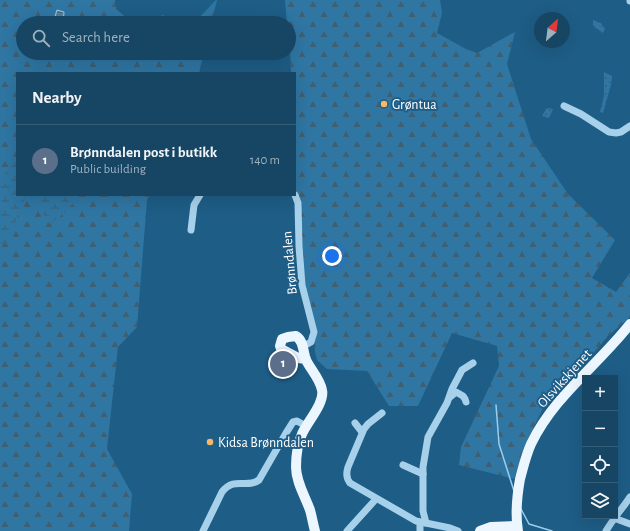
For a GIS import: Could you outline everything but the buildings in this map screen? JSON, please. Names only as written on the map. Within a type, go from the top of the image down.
[{"type":"main road","name":"Olsvikskjenet","points":[[480,531],[491,527],[518,528],[517,510],[520,482],[530,446],[536,434],[555,405],[605,354],[630,324]]},
{"type":"main road","points":[[306,359],[298,358],[285,352],[280,346],[282,339],[288,336],[296,336],[300,340],[306,359],[320,384],[323,394],[302,434],[298,446],[296,467],[300,486],[312,515],[315,531]]},
{"type":"street","points":[[564,106],[581,114],[609,132],[621,132],[630,126]]},
{"type":"street","points":[[191,230],[194,205],[199,196]]},
{"type":"street","name":"Brønndalen","points":[[295,196],[298,203],[298,246],[302,285],[314,332],[311,342],[302,347]]},
{"type":"street","points":[[420,531],[423,523],[423,474],[425,450],[428,438],[450,397],[452,389],[462,370],[473,363]]},
{"type":"street","points":[[450,397],[456,392],[460,394],[466,402]]},
{"type":"street","points":[[382,413],[368,424],[362,432],[348,467],[347,477],[350,483],[376,499],[423,523],[458,531]]},
{"type":"street","points":[[203,531],[222,492],[226,487],[236,483],[252,484],[260,480],[293,422],[297,421],[306,426]]},
{"type":"street","points":[[354,423],[362,432]]},
{"type":"street","points":[[402,465],[423,474]]},
{"type":"street","points":[[618,514],[630,497]]},
{"type":"street","points":[[347,531],[376,499]]},
{"type":"street","points":[[606,531],[613,519]]},
{"type":"street","points":[[617,519],[630,524]]},
{"type":"green space","points":[[0,0],[115,0],[116,9],[125,16],[64,16],[64,12],[57,10],[55,16],[16,16],[16,60],[202,60],[199,72],[16,72],[16,196],[149,196],[147,200],[137,327],[118,347],[107,449],[132,494],[129,531],[0,531]]},
{"type":"green space","points":[[216,0],[217,0],[213,16],[201,16]]},
{"type":"green space","points":[[285,0],[440,0],[442,13],[437,33],[466,49],[477,53],[515,32],[507,64],[531,139],[568,194],[615,240],[592,278],[616,292],[630,273],[630,317],[608,336],[547,400],[525,445],[514,479],[459,465],[461,447],[499,366],[497,346],[452,333],[418,406],[389,406],[367,371],[327,369],[317,360],[314,332],[306,306],[295,196],[296,72],[291,72],[290,60],[296,60],[296,16],[286,16]]},
{"type":"green space","points":[[593,20],[601,23],[605,29],[603,33],[593,26]]},
{"type":"green space","points":[[604,72],[612,76],[603,113],[600,112],[604,96]]},
{"type":"green space","points":[[546,109],[553,109],[549,118],[542,116]]},
{"type":"green space","points":[[14,157],[16,157],[16,196],[78,196],[66,212],[50,224],[36,204],[25,198],[7,243],[0,245],[0,183]]},
{"type":"shaded area","points":[[57,10],[64,12],[64,16],[55,16]]},
{"type":"waterway","points":[[496,405],[499,444],[514,491]]},
{"type":"waterway","points":[[521,509],[529,524],[552,531]]},
{"type":"place","name":"Grøntua","points":[[384,104]]},
{"type":"place","name":"Brønndalen post i butikk","points":[[283,364]]},
{"type":"place","name":"Kidsa Brønndalen","points":[[210,442]]}]
